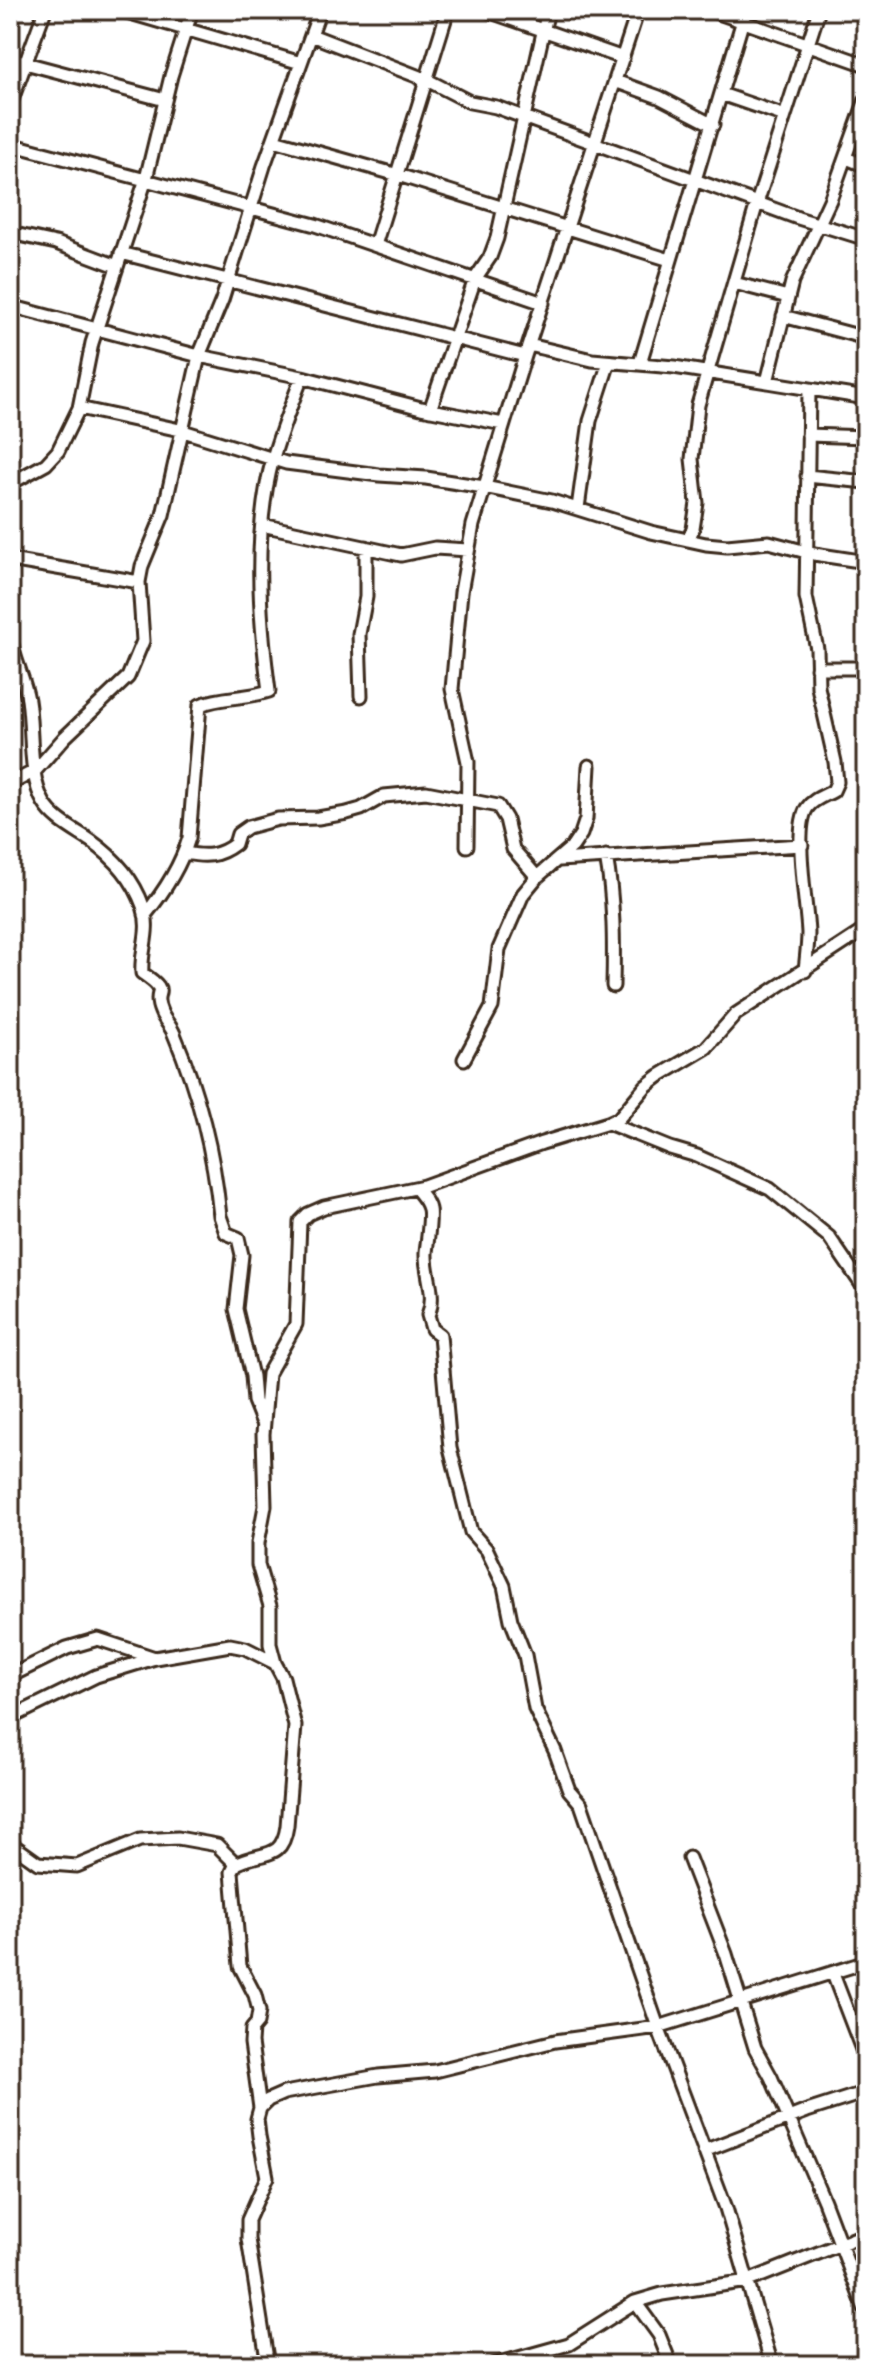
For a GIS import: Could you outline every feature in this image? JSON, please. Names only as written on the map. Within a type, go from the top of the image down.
[{"type":"street","points":[[10,105],[45,10]]},
{"type":"street","points":[[120,10],[301,63]]},
{"type":"street","points":[[10,487],[13,482],[46,464],[58,451],[79,408],[96,329],[146,179],[165,100],[192,10]]},
{"type":"street","points":[[10,784],[35,771],[65,737],[128,677],[143,641],[139,582],[142,566],[163,515],[199,356],[228,282],[320,10]]},
{"type":"street","points":[[375,245],[448,10]]},
{"type":"street","points":[[485,10],[623,58]]},
{"type":"street","points":[[430,410],[475,279],[490,257],[497,238],[548,10]]},
{"type":"street","points":[[467,846],[468,762],[452,689],[468,550],[503,424],[638,10]]},
{"type":"street","points":[[710,10],[744,16],[866,65]]},
{"type":"street","points":[[688,540],[697,503],[693,441],[706,372],[819,10]]},
{"type":"street","points":[[640,363],[744,16]]},
{"type":"street","points":[[311,35],[427,80],[470,102],[496,107],[757,203],[866,239]]},
{"type":"street","points":[[10,59],[165,100]]},
{"type":"street","points":[[615,81],[659,97],[713,125]]},
{"type":"street","points":[[721,94],[785,116]]},
{"type":"street","points":[[767,382],[788,297],[846,158],[866,99]]},
{"type":"street","points":[[274,140],[398,175],[670,260]]},
{"type":"street","points":[[10,144],[251,208],[375,245],[543,303]]},
{"type":"street","points":[[846,158],[866,166]]},
{"type":"street","points":[[10,233],[56,243],[117,266]]},
{"type":"street","points":[[121,253],[454,338],[609,362],[706,372],[866,398]]},
{"type":"street","points":[[734,283],[788,297]]},
{"type":"street","points":[[10,306],[199,356],[503,424]]},
{"type":"street","points":[[783,316],[866,338]]},
{"type":"street","points":[[578,508],[590,421],[609,362]]},
{"type":"street","points":[[145,915],[165,890],[185,853],[189,838],[200,705],[269,691],[262,635],[262,525],[273,459],[302,377]]},
{"type":"street","points":[[805,971],[808,937],[802,845],[805,811],[813,801],[833,791],[837,782],[818,687],[817,649],[806,597],[809,390]]},
{"type":"street","points":[[79,408],[180,430],[273,459],[337,470],[484,487],[578,508],[651,532],[688,540],[727,546],[769,542],[866,562]]},
{"type":"street","points":[[808,435],[866,437]]},
{"type":"street","points":[[807,476],[866,482]]},
{"type":"street","points":[[262,525],[401,555],[435,548],[468,550]]},
{"type":"street","points":[[361,696],[359,634],[366,597],[366,547]]},
{"type":"street","points":[[10,560],[139,582]]},
{"type":"street","points":[[10,635],[28,702],[35,771],[43,802],[78,835],[123,867],[144,907],[147,927],[142,973],[160,985],[158,999],[161,1013],[173,1030],[197,1095],[220,1216],[226,1233],[238,1238],[242,1255],[236,1309],[252,1376],[254,1401],[263,1425]]},
{"type":"street","points":[[817,668],[866,668]]},
{"type":"street","points":[[464,1059],[492,1007],[495,972],[505,932],[523,894],[581,834],[586,819],[589,766]]},
{"type":"street","points":[[185,853],[208,857],[215,855],[235,844],[238,834],[248,827],[278,819],[318,818],[347,813],[384,796],[442,793],[503,810],[513,849],[537,877]]},
{"type":"street","points":[[559,860],[802,845]]},
{"type":"street","points":[[606,856],[613,901],[613,986]]},
{"type":"street","points":[[268,2365],[248,2229],[254,2203],[267,2177],[259,2136],[257,2119],[260,2108],[251,2043],[252,2029],[257,2023],[259,2011],[255,1995],[240,1966],[232,1872],[236,1864],[246,1858],[273,1853],[285,1841],[295,1726],[283,1678],[270,1644],[270,1606],[258,1565],[258,1543],[265,1506],[263,1425],[268,1374],[296,1324],[300,1222],[308,1214],[324,1207],[416,1188],[619,1118],[652,1081],[706,1048],[736,1014],[866,929]]},
{"type":"street","points":[[608,1123],[697,1156],[770,1189],[829,1237],[866,1291]]},
{"type":"street","points":[[416,1188],[426,1200],[430,1213],[426,1251],[433,1304],[428,1315],[432,1329],[440,1335],[450,1448],[471,1532],[487,1550],[504,1586],[511,1620],[525,1655],[535,1709],[569,1790],[581,1804],[658,2027],[726,2208],[772,2365]]},
{"type":"street","points":[[10,1676],[67,1648],[98,1639],[155,1658]]},
{"type":"street","points":[[10,1718],[96,1676],[155,1658],[230,1645],[245,1648],[275,1663]]},
{"type":"street","points":[[10,1843],[38,1863],[77,1866],[140,1840],[178,1838],[217,1845],[236,1864]]},
{"type":"street","points":[[689,1858],[755,2048],[788,2118],[866,2312]]},
{"type":"street","points":[[260,2108],[268,2100],[284,2093],[378,2076],[435,2071],[555,2041],[658,2027],[866,1962]]},
{"type":"street","points":[[833,1974],[866,2060]]},
{"type":"street","points":[[704,2151],[866,2092]]},
{"type":"street","points":[[493,2365],[569,2344],[635,2302],[662,2294],[748,2281],[866,2234]]},
{"type":"street","points":[[635,2302],[659,2335],[671,2365]]}]
